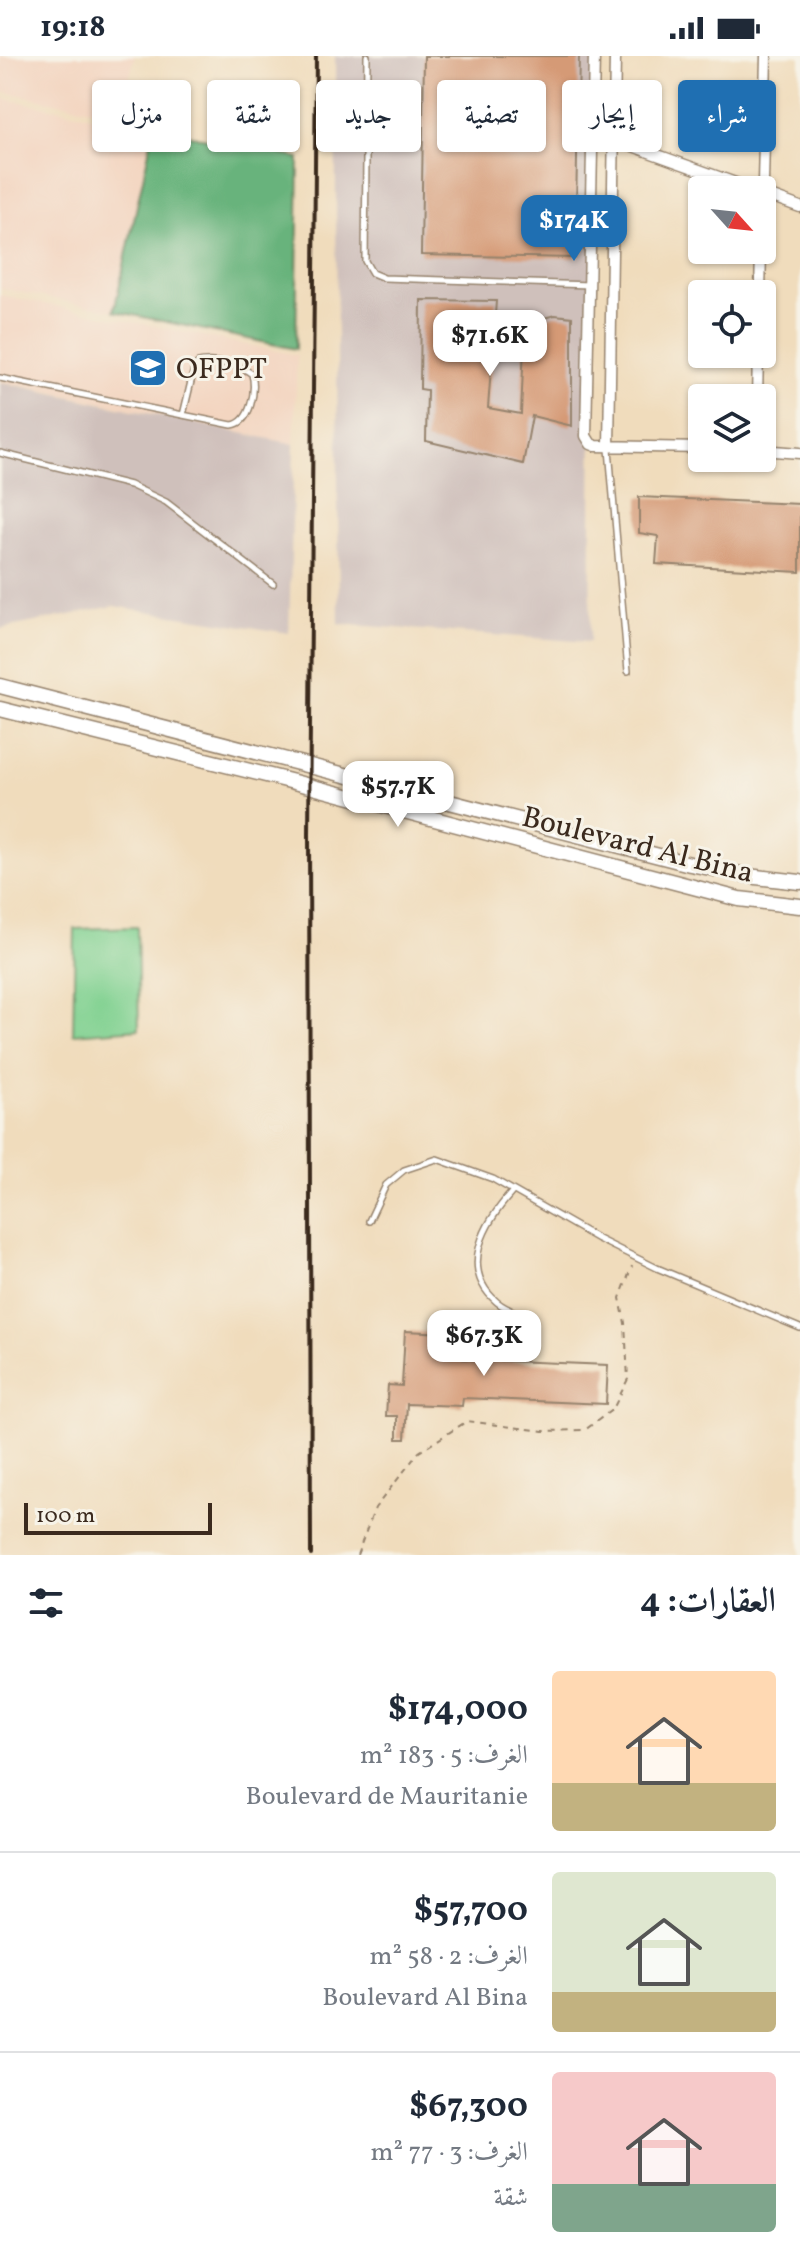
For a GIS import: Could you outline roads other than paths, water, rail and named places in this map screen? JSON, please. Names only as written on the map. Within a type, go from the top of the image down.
[{"type":"main road","name":"Boulevard Al Bina","points":[[0,686],[690,864],[800,882]]},
{"type":"main road","name":"Boulevard Al Bina","points":[[0,709],[290,781],[725,896],[800,906]]},
{"type":"street","points":[[594,56],[586,436],[596,446],[688,448]]},
{"type":"street","points":[[614,80],[615,56]]},
{"type":"street","points":[[762,176],[766,56]]},
{"type":"street","points":[[609,447],[613,152]]},
{"type":"street","points":[[649,152],[716,176]]},
{"type":"street","points":[[776,198],[800,207]]},
{"type":"street","points":[[776,451],[800,453]]},
{"type":"lane","points":[[367,56],[365,261],[372,273],[384,278],[590,285]]},
{"type":"lane","points":[[0,378],[232,425],[239,424],[247,414],[254,383],[252,374],[247,369],[209,361],[198,363],[183,415]]},
{"type":"lane","points":[[609,447],[628,671]]},
{"type":"lane","points":[[0,453],[151,493],[273,584]]},
{"type":"lane","points":[[369,1221],[386,1185],[404,1170],[437,1159],[466,1168],[513,1191],[635,1257],[800,1328]]},
{"type":"lane","points":[[513,1191],[493,1213],[481,1236],[476,1258],[482,1285],[497,1303],[519,1314]]},
{"type":"railway","points":[[311,1555],[309,834],[316,56]]},
{"type":"place","name":"OFPPT","points":[[148,368]]}]
